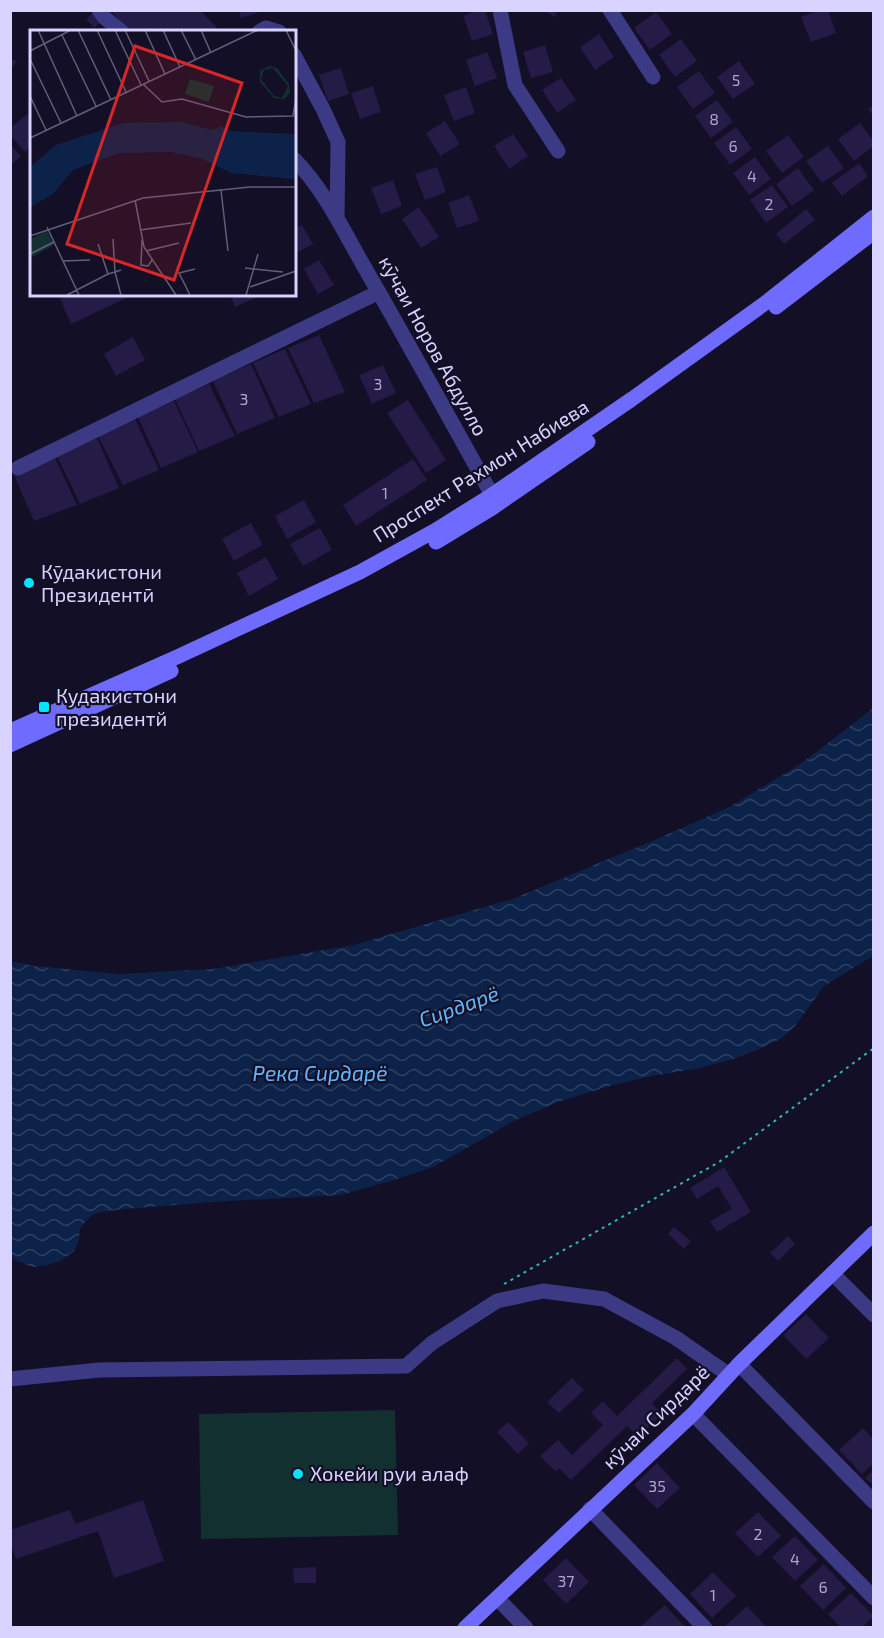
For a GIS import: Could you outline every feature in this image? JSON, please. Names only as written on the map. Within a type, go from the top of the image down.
[{"type":"main road","name":"Проспект Рахмон Набиева","points":[[10,731],[360,572],[436,530],[492,495],[632,399],[768,300],[873,217]]},
{"type":"main road","name":"Проспект Рахмон Набиева","points":[[10,745],[367,579],[439,540],[492,508],[674,381],[800,289],[873,232]]},
{"type":"main road","name":"кӯчаи Сирдарё","points":[[465,1628],[693,1414],[734,1370],[873,1233]]},
{"type":"street","points":[[99,10],[116,30]]},
{"type":"street","points":[[500,10],[515,85],[558,151]]},
{"type":"street","points":[[610,10],[653,77]]},
{"type":"street","points":[[296,59],[338,142],[337,219]]},
{"type":"street","name":"кӯчаи Норов Абдулло","points":[[296,161],[307,172],[337,219],[492,495]]},
{"type":"street","points":[[18,468],[379,292]]},
{"type":"street","points":[[833,1274],[873,1315]]},
{"type":"street","points":[[10,1379],[99,1370],[406,1366],[432,1343],[497,1301],[543,1291],[604,1299],[734,1370],[873,1502]]},
{"type":"street","points":[[693,1414],[873,1598]]},
{"type":"street","points":[[590,1509],[705,1628]]},
{"type":"street","points":[[497,1598],[526,1628]]},
{"type":"path","points":[[497,1301],[498,1288],[719,1162],[873,1048]]},
{"type":"green space","name":"Хокейи руи алаф","points":[[395,1410],[398,1535],[201,1539],[199,1414]]},
{"type":"water","name":"Река Сирдарё","points":[[873,708],[873,956],[824,986],[795,1026],[782,1038],[733,1059],[700,1068],[613,1085],[558,1102],[516,1120],[433,1167],[394,1180],[341,1195],[212,1202],[101,1212],[92,1215],[85,1222],[80,1229],[79,1240],[74,1251],[60,1261],[34,1267],[11,1258],[11,961],[34,966],[118,974],[213,969],[353,945],[513,899],[731,806],[802,763]]},
{"type":"building","points":[[110,10],[200,10],[219,30],[129,30]]},
{"type":"building","points":[[238,10],[262,10],[262,11],[241,18]]},
{"type":"building","points":[[477,10],[485,10],[493,34],[472,41],[463,16]]},
{"type":"building","points":[[543,10],[558,10],[554,17]]},
{"type":"building","points":[[819,10],[828,10],[836,33],[811,42],[801,17]]},
{"type":"building","points":[[94,12],[102,21],[94,28],[86,19]]},
{"type":"building","points":[[656,12],[672,34],[650,50],[634,28]]},
{"type":"building","points":[[599,34],[614,57],[595,70],[580,47]]},
{"type":"building","points":[[681,39],[697,61],[675,77],[659,55]]},
{"type":"building","points":[[545,45],[553,72],[531,78],[523,52]]},
{"type":"building","points":[[487,52],[497,78],[475,86],[466,60]]},
{"type":"building","points":[[10,58],[17,61],[10,70]]},
{"type":"building","points":[[739,61],[755,84],[733,99],[717,77]]},
{"type":"building","points":[[341,68],[349,94],[328,101],[319,75]]},
{"type":"building","points":[[699,71],[715,93],[693,109],[677,87]]},
{"type":"building","points":[[561,78],[576,100],[557,113],[542,90]]},
{"type":"building","points":[[373,86],[381,112],[360,119],[351,93]]},
{"type":"building","points":[[466,87],[475,113],[454,121],[444,95]]},
{"type":"building","points":[[717,100],[733,122],[711,138],[695,116]]},
{"type":"building","points":[[874,105],[874,117],[868,109]]},
{"type":"building","points":[[27,114],[30,117],[30,148],[25,152],[10,135],[10,128]]},
{"type":"building","points":[[445,121],[460,144],[440,156],[426,133]]},
{"type":"building","points":[[860,123],[874,142],[874,146],[854,161],[838,139]]},
{"type":"building","points":[[736,127],[752,149],[730,165],[714,143]]},
{"type":"building","points":[[513,134],[528,156],[509,169],[494,146]]},
{"type":"building","points":[[788,135],[804,157],[782,173],[766,151]]},
{"type":"building","points":[[10,144],[21,157],[10,165]]},
{"type":"building","points":[[828,146],[844,168],[822,183],[806,161]]},
{"type":"building","points":[[755,157],[771,179],[749,195],[733,173]]},
{"type":"building","points":[[859,163],[868,176],[842,196],[832,183]]},
{"type":"building","points":[[437,167],[446,192],[425,200],[415,174]]},
{"type":"building","points":[[798,168],[814,190],[792,206],[776,184]]},
{"type":"building","points":[[393,180],[402,206],[381,214],[371,188]]},
{"type":"building","points":[[772,185],[788,207],[766,223],[750,200]]},
{"type":"building","points":[[469,195],[479,221],[457,228],[448,203]]},
{"type":"building","points":[[419,207],[439,237],[421,248],[402,219]]},
{"type":"building","points":[[806,209],[815,220],[784,244],[776,234]]},
{"type":"building","points":[[302,225],[313,244],[296,253],[296,228]]},
{"type":"building","points":[[319,260],[334,285],[318,294],[304,269]]},
{"type":"building","points":[[67,296],[131,296],[71,324],[60,299]]},
{"type":"building","points":[[231,296],[254,296],[255,298],[235,307]]},
{"type":"building","points":[[319,335],[345,392],[314,403],[288,348]]},
{"type":"building","points":[[133,337],[145,360],[116,376],[104,354]]},
{"type":"building","points":[[285,349],[311,404],[279,417],[253,363]]},
{"type":"building","points":[[251,364],[275,418],[237,434],[213,381]]},
{"type":"building","points":[[383,365],[396,393],[372,404],[359,375]]},
{"type":"building","points":[[209,384],[235,436],[199,451],[175,399]]},
{"type":"building","points":[[408,400],[446,460],[426,473],[387,413]]},
{"type":"building","points":[[174,401],[198,452],[161,468],[138,417]]},
{"type":"building","points":[[135,419],[159,470],[123,485],[98,436]]},
{"type":"building","points":[[97,438],[119,488],[80,504],[57,456]]},
{"type":"building","points":[[55,458],[77,505],[34,521],[14,475]]},
{"type":"building","points":[[413,459],[427,480],[356,526],[343,505]]},
{"type":"building","points":[[304,500],[316,522],[287,539],[275,516]]},
{"type":"building","points":[[251,523],[263,545],[234,561],[222,539]]},
{"type":"building","points":[[320,528],[332,550],[303,566],[290,544]]},
{"type":"building","points":[[266,557],[278,579],[249,596],[237,573]]},
{"type":"building","points":[[724,1167],[751,1212],[717,1232],[710,1221],[732,1209],[718,1186],[697,1199],[690,1188]]},
{"type":"building","points":[[674,1227],[691,1241],[684,1249],[668,1234]]},
{"type":"building","points":[[788,1236],[795,1244],[778,1261],[770,1253]]},
{"type":"building","points":[[806,1314],[829,1338],[806,1359],[783,1335]]},
{"type":"building","points":[[677,1358],[687,1369],[652,1403],[662,1414],[638,1437],[627,1426],[571,1480],[559,1468],[555,1471],[540,1456],[558,1440],[572,1455],[603,1425],[591,1413],[603,1401],[617,1416]]},
{"type":"building","points":[[572,1378],[584,1390],[559,1413],[547,1402]]},
{"type":"building","points":[[508,1422],[529,1443],[518,1454],[497,1432]]},
{"type":"building","points":[[863,1428],[874,1440],[874,1463],[862,1474],[839,1450]]},
{"type":"building","points":[[657,1463],[680,1488],[657,1509],[634,1485]]},
{"type":"building","points":[[874,1470],[874,1486],[865,1478]]},
{"type":"building","points":[[143,1500],[164,1561],[114,1578],[98,1531],[16,1559],[10,1543],[10,1530],[70,1510],[75,1524]]},
{"type":"building","points":[[758,1512],[781,1536],[758,1557],[735,1533]]},
{"type":"building","points":[[795,1536],[818,1560],[795,1581],[772,1557]]},
{"type":"building","points":[[566,1558],[589,1582],[566,1604],[543,1580]]},
{"type":"building","points":[[824,1564],[846,1588],[823,1610],[800,1586]]},
{"type":"building","points":[[316,1567],[316,1583],[294,1583],[293,1568]]},
{"type":"building","points":[[713,1572],[736,1596],[712,1618],[690,1594]]},
{"type":"building","points":[[851,1593],[874,1616],[862,1628],[841,1628],[828,1614]]},
{"type":"building","points":[[665,1605],[686,1628],[643,1628],[641,1626]]},
{"type":"building","points":[[747,1606],[767,1628],[723,1628]]},
{"type":"place","name":"Кӯдакистони Президентӣ","points":[[29,583]]},
{"type":"place","name":"Кудакистони президентй","points":[[44,707]]},
{"type":"place","name":"Хокейи руи алаф","points":[[298,1474]]},
{"type":"water label","name":"Сирдарё","points":[[459,1007]]}]
